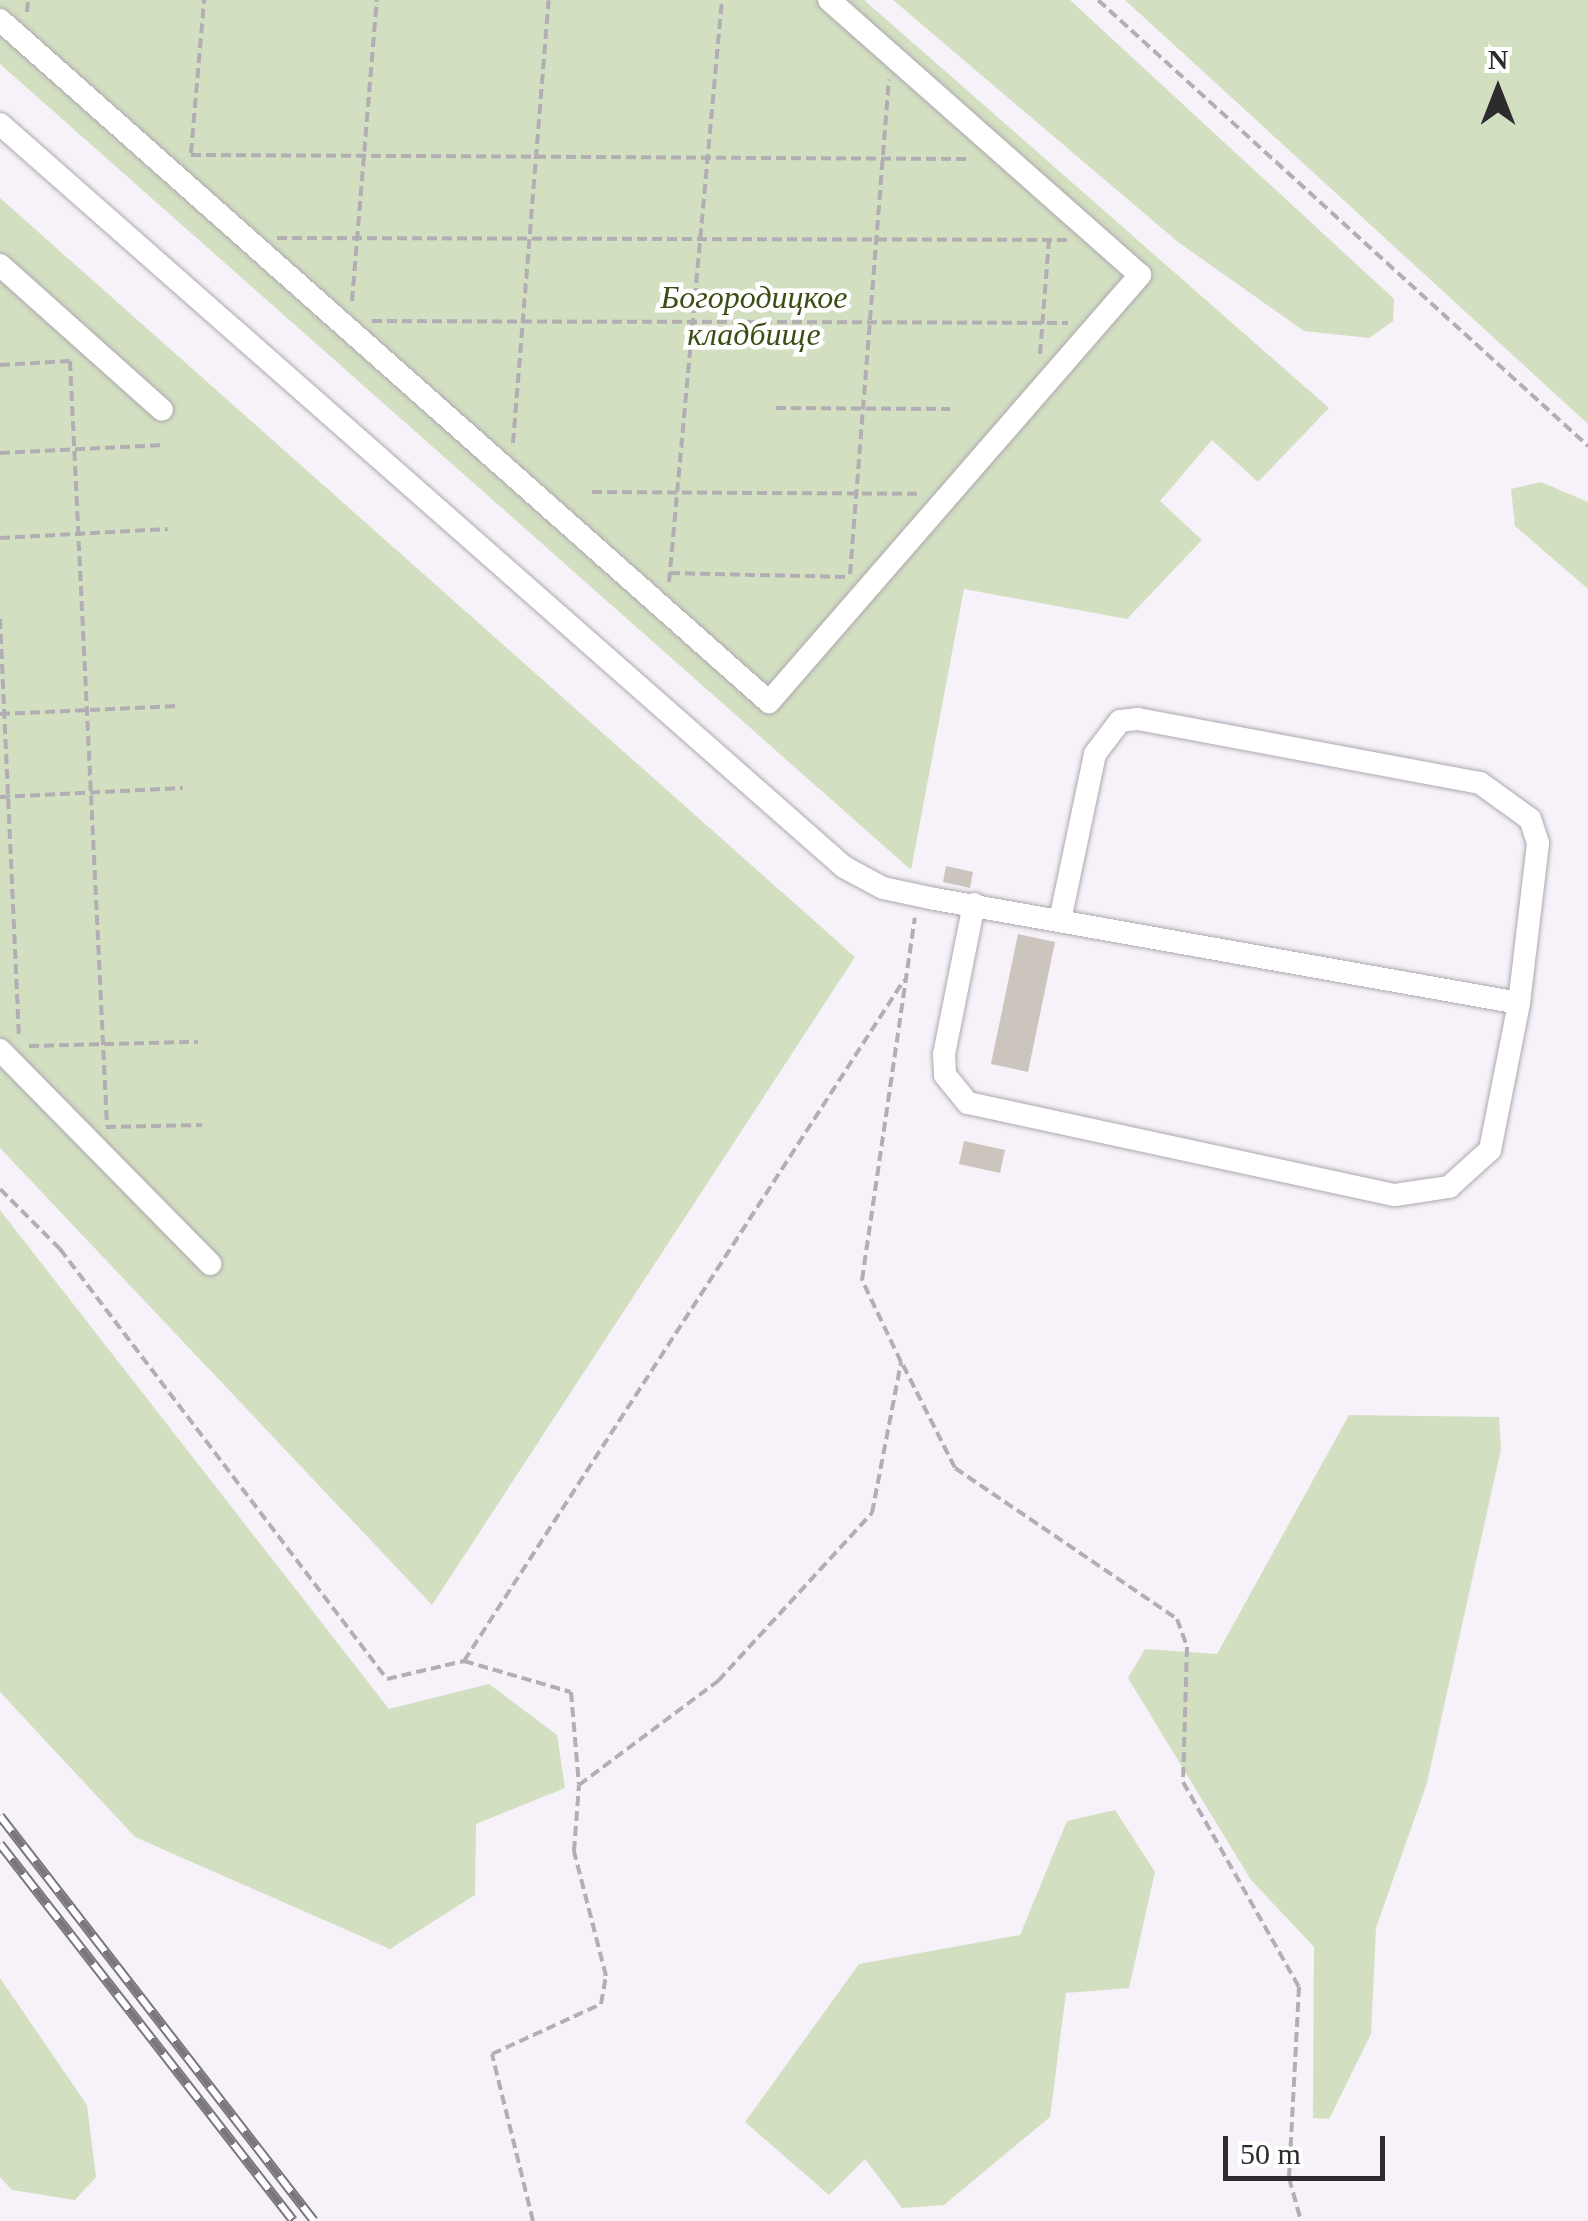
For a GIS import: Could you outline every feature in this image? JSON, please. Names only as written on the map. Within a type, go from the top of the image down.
[{"type":"street","points":[[0,20],[345,321],[769,702],[1140,275],[829,0]]},
{"type":"street","points":[[0,124],[801,832],[857,874],[927,897],[1519,1003]]},
{"type":"street","points":[[0,265],[162,410]]},
{"type":"street","points":[[974,904],[944,1054],[946,1075],[968,1103],[1395,1195],[1449,1187],[1490,1150],[1519,1003],[1538,843],[1530,819],[1511,799],[1480,782],[1138,719],[1120,721],[1096,754],[1060,920]]},
{"type":"street","points":[[0,1050],[210,1264]]},
{"type":"path","points":[[188,187],[204,0]]},
{"type":"path","points":[[377,0],[357,238],[345,321],[1098,324]]},
{"type":"path","points":[[511,473],[550,0]]},
{"type":"path","points":[[667,612],[722,0]]},
{"type":"path","points":[[1098,0],[1588,446]]},
{"type":"path","points":[[847,612],[891,55]]},
{"type":"path","points":[[190,155],[971,159]]},
{"type":"path","points":[[268,238],[1101,240]]},
{"type":"path","points":[[1039,358],[1049,240]]},
{"type":"path","points":[[0,365],[106,360]]},
{"type":"path","points":[[70,361],[108,1161]]},
{"type":"path","points":[[776,408],[950,409]]},
{"type":"path","points":[[0,452],[164,444]]},
{"type":"path","points":[[592,492],[926,494]]},
{"type":"path","points":[[0,538],[168,529]]},
{"type":"path","points":[[670,573],[850,577]]},
{"type":"path","points":[[0,619],[20,1046],[198,1042]]},
{"type":"path","points":[[2,714],[178,706]]},
{"type":"path","points":[[0,797],[183,788]]},
{"type":"path","points":[[927,897],[906,978],[862,1280],[956,1468],[1177,1619],[1187,1647],[1183,1782],[1299,1986],[1289,2178],[1301,2221]]},
{"type":"path","points":[[464,1661],[906,978]]},
{"type":"path","points":[[76,1128],[202,1125]]},
{"type":"path","points":[[0,1189],[60,1248],[387,1679],[464,1661],[571,1692],[578,1785],[574,1851],[606,1976],[601,2004],[492,2054],[533,2221]]},
{"type":"path","points":[[578,1785],[718,1681],[872,1512],[901,1362]]},
{"type":"green space","name":"Богородицкое кладбище","points":[[0,0],[864,0],[1329,408],[1258,482],[1212,440],[1160,501],[1202,540],[1127,619],[964,589],[911,870],[0,64]]},
{"type":"green space","points":[[893,0],[1070,0],[1394,299],[1393,321],[1369,338],[1304,331],[1178,242]]},
{"type":"green space","points":[[1125,0],[1588,0],[1588,424]]},
{"type":"green space","points":[[0,198],[855,957],[432,1605],[0,1148]]},
{"type":"green space","points":[[1541,482],[1588,502],[1588,589],[1515,526],[1511,489]]},
{"type":"green space","points":[[0,1210],[389,1709],[489,1684],[557,1735],[565,1788],[476,1824],[475,1895],[390,1949],[135,1837],[0,1692]]},
{"type":"green space","points":[[1349,1415],[1499,1417],[1501,1449],[1427,1783],[1376,1928],[1371,2034],[1329,2119],[1313,2118],[1314,1947],[1251,1880],[1128,1678],[1145,1649],[1217,1654]]},
{"type":"green space","points":[[1115,1810],[1155,1872],[1129,1988],[1066,1993],[1050,2117],[944,2205],[902,2208],[865,2159],[829,2195],[745,2122],[859,1964],[1020,1935],[1067,1821]]},
{"type":"green space","points":[[0,1978],[87,2105],[96,2177],[75,2200],[12,2190],[0,2177]]},
{"type":"building","points":[[946,866],[973,872],[970,888],[943,882]]},
{"type":"building","points":[[1018,934],[1055,942],[1028,1072],[991,1064]]},
{"type":"building","points":[[964,1141],[1005,1150],[1000,1173],[959,1164]]},
{"type":"railway","points":[[0,1816],[314,2221]]},
{"type":"railway","points":[[0,1844],[293,2221]]}]
